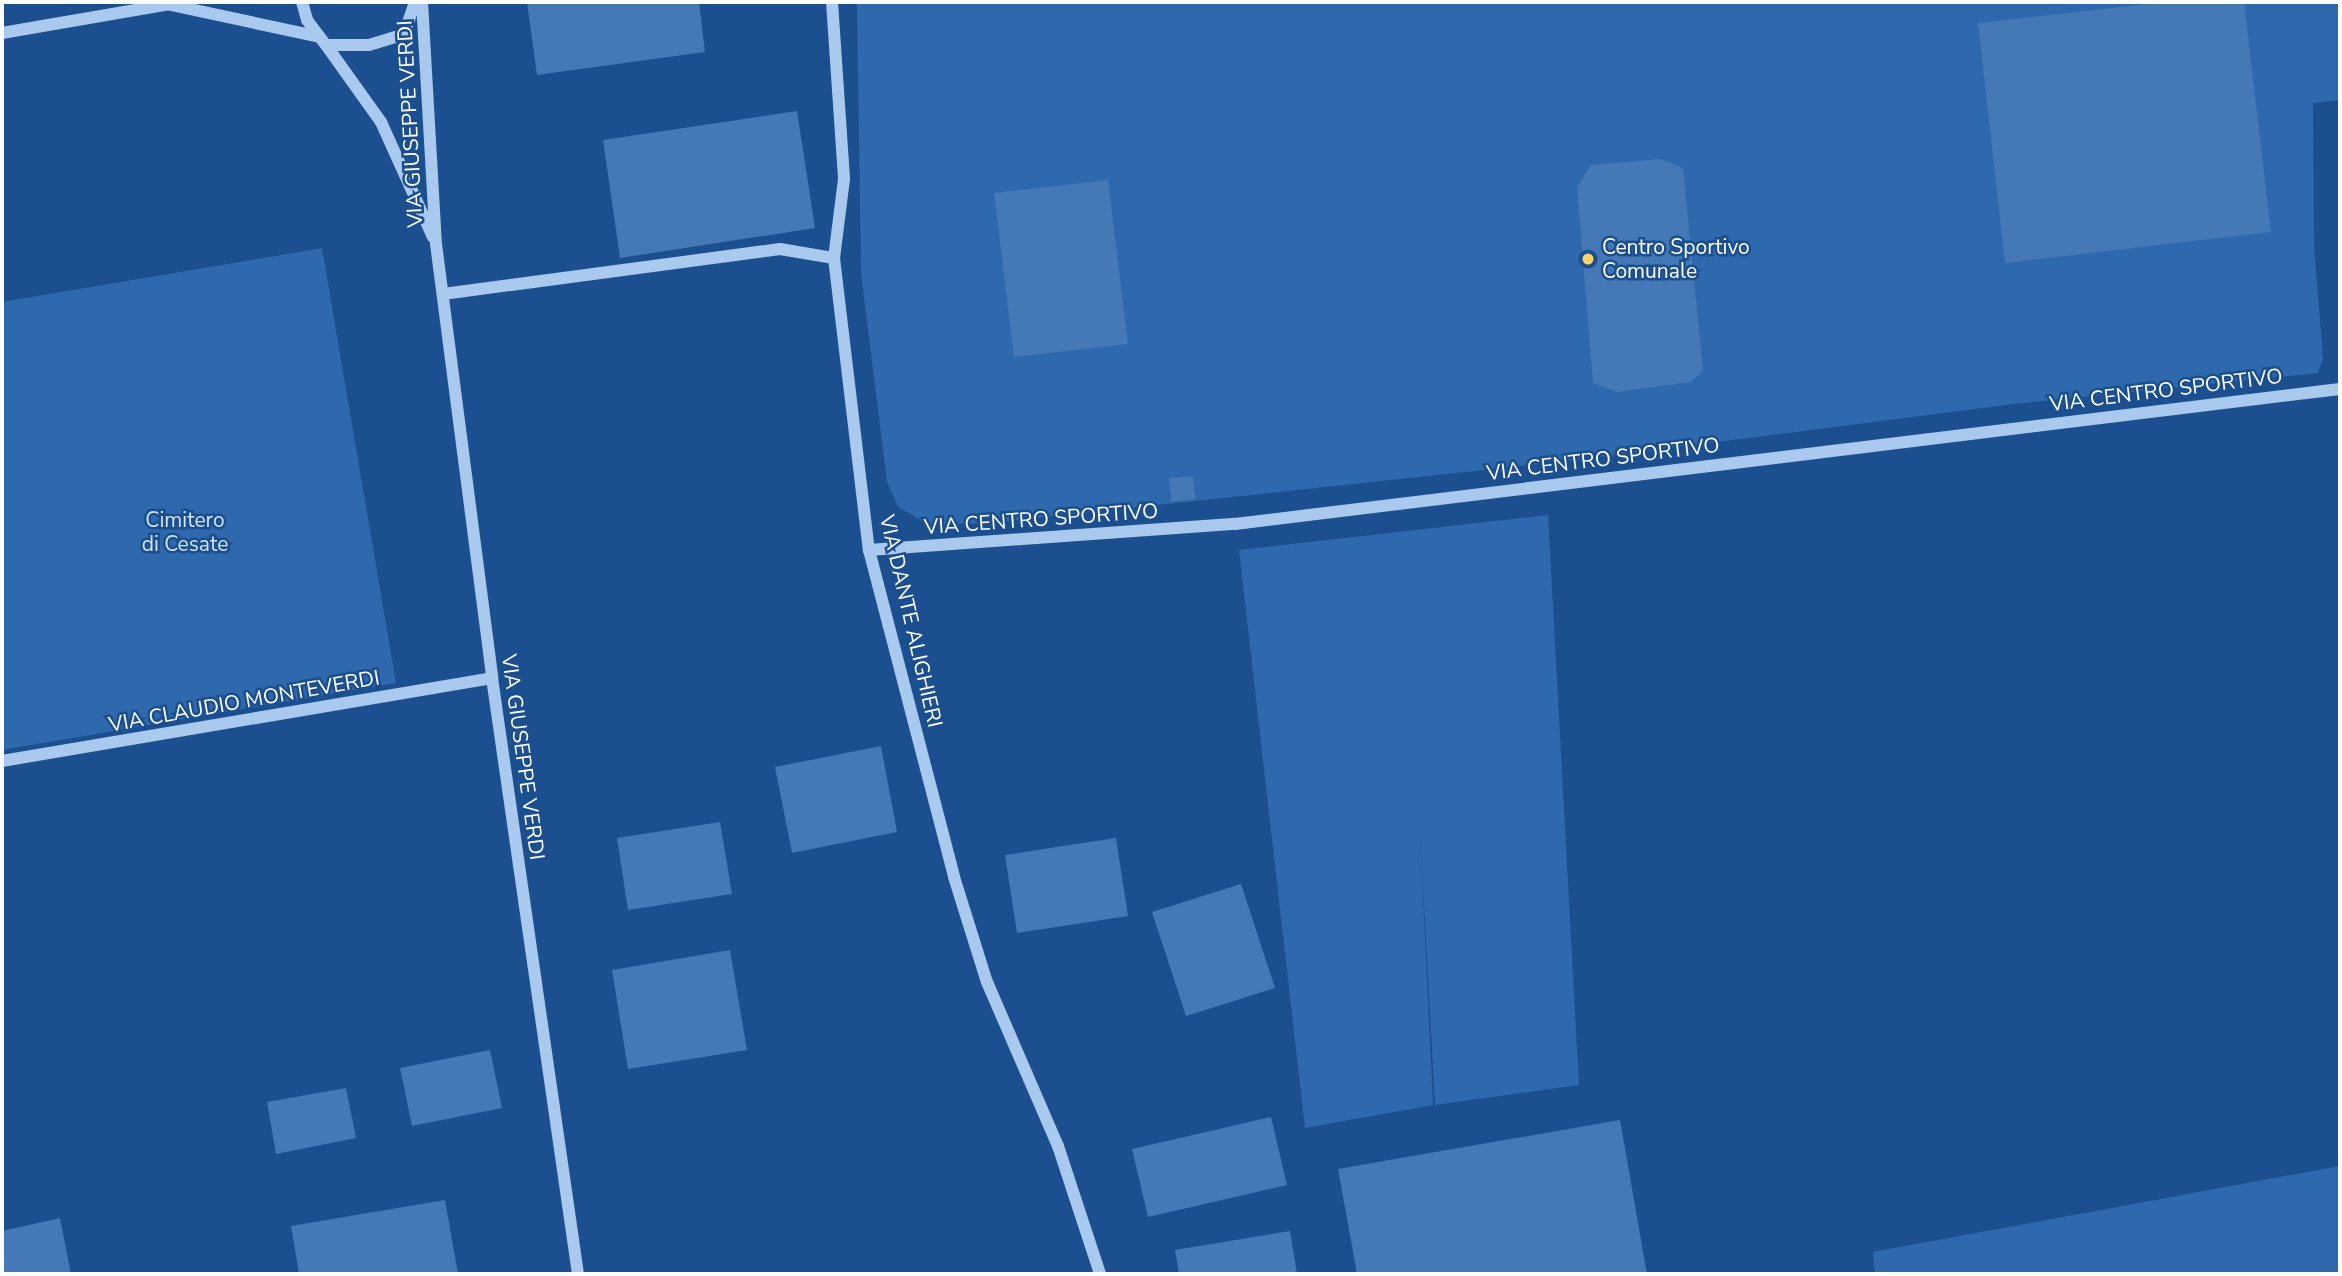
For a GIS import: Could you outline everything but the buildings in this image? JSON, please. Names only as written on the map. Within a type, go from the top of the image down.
[{"type":"street","name":"VIA GIUSEPPE VERDI","points":[[302,2],[307,20],[382,122],[436,244]]},
{"type":"street","points":[[2,33],[176,4],[323,41],[369,45],[404,34],[415,2]]},
{"type":"street","name":"VIA GIUSEPPE VERDI","points":[[422,2],[436,244],[492,678],[579,1274]]},
{"type":"street","name":"VIA DANTE ALIGHIERI","points":[[832,2],[844,179],[834,258],[869,550],[954,877],[987,982],[1058,1146],[1100,1274]]},
{"type":"street","points":[[443,294],[780,249],[834,258]]},
{"type":"street","name":"VIA CENTRO SPORTIVO","points":[[869,550],[1235,524],[2340,389]]},
{"type":"street","name":"VIA CLAUDIO MONTEVERDI","points":[[2,761],[492,678]]},
{"type":"green space","name":"Centro Sportivo Comunale","points":[[857,2],[2340,2],[2340,100],[2313,103],[2314,244],[2323,359],[2318,373],[2014,404],[1568,461],[990,523],[929,525],[898,507],[887,482],[861,274]]},
{"type":"green space","name":"Cimitero di Cesate","points":[[322,248],[396,683],[2,750],[2,302]]},
{"type":"green space","points":[[1548,515],[1579,1085],[1435,1105],[1420,832],[1433,1105],[1305,1128],[1239,550]]},
{"type":"green space","points":[[2340,1166],[2340,1274],[1875,1274],[1873,1252]]},
{"type":"place","name":"Centro Sportivo Comunale","points":[[1588,259]]}]
